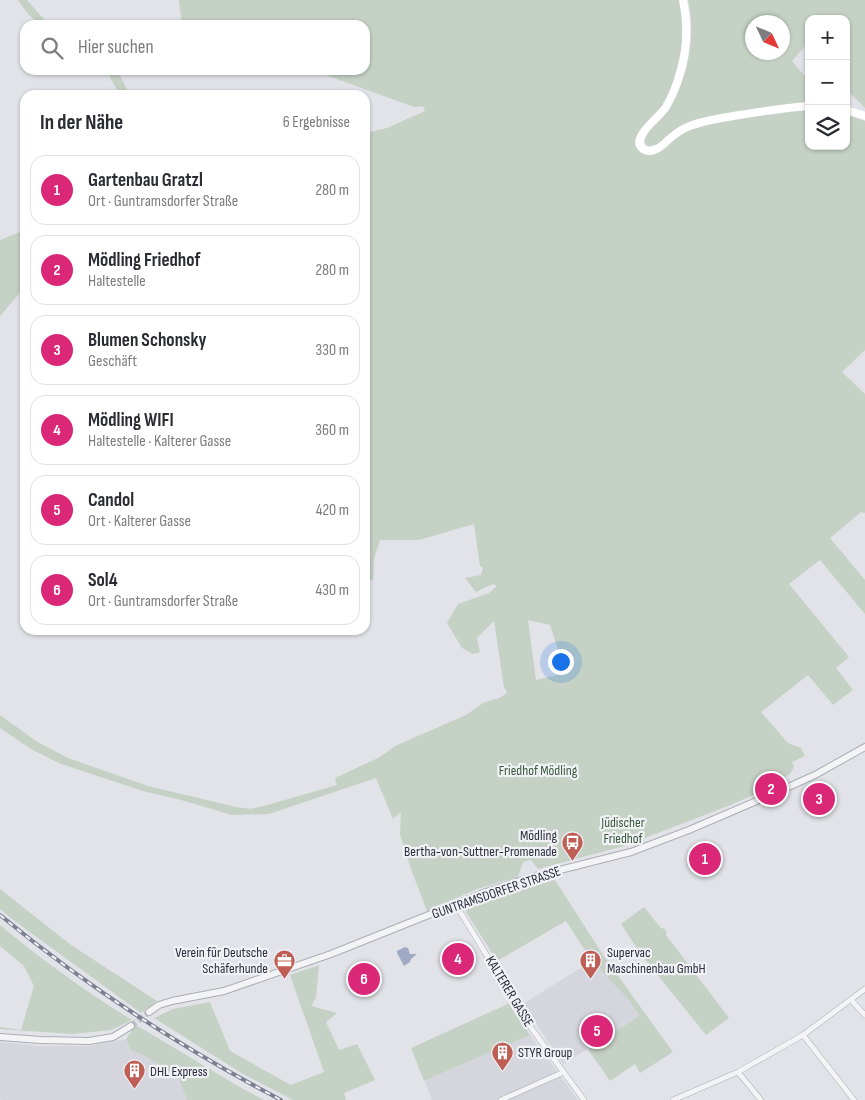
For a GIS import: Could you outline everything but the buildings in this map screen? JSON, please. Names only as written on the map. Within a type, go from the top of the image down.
[{"type":"main road","points":[[683,0],[686,37],[682,68],[666,108],[642,133],[639,141],[643,149],[649,152],[657,150],[679,132],[696,123],[707,120],[805,106]]},
{"type":"main road","points":[[850,111],[865,116]]},
{"type":"street","name":"GUNTRAMSDORFER STRASSE","points":[[149,1012],[159,1005],[172,1000],[224,991],[295,966],[486,892],[532,877],[630,852],[689,830],[815,775],[865,747]]},
{"type":"street","name":"KALTERER GASSE","points":[[456,905],[532,1029],[584,1100]]},
{"type":"street","points":[[673,1100],[681,1099],[738,1072],[803,1035],[865,988]]},
{"type":"street","points":[[851,1000],[865,1015]]},
{"type":"street","points":[[0,1037],[72,1040],[102,1039],[113,1036],[131,1026]]},
{"type":"street","points":[[803,1035],[854,1100]]},
{"type":"street","points":[[501,1100],[564,1072]]},
{"type":"street","points":[[738,1072],[761,1100]]},
{"type":"shaded area","points":[[592,961],[628,999],[641,1016],[563,1064],[523,1004]]},
{"type":"shaded area","points":[[530,1035],[578,1100],[432,1100],[425,1081]]},
{"type":"shaded area","points":[[126,1039],[131,1051],[140,1053],[178,1077],[187,1100],[1,1100],[0,1042],[37,1046],[89,1046]]},
{"type":"green space","points":[[18,0],[27,0],[45,20],[35,20]]},
{"type":"green space","points":[[179,0],[680,0],[683,24],[682,49],[667,101],[637,137],[635,144],[642,153],[648,155],[655,154],[686,130],[700,125],[782,112],[805,110],[805,150],[850,150],[850,115],[865,121],[865,350],[842,372],[865,394],[865,513],[861,512],[830,538],[865,580],[865,614],[820,560],[789,584],[849,657],[836,668],[853,690],[833,705],[808,675],[761,712],[788,743],[801,748],[805,756],[792,762],[794,767],[790,774],[778,780],[779,784],[624,846],[538,869],[531,860],[523,862],[518,877],[477,889],[427,911],[400,835],[401,812],[393,819],[376,778],[269,814],[232,815],[143,791],[61,764],[31,749],[0,728],[0,715],[36,741],[68,758],[148,786],[251,809],[337,785],[335,778],[380,757],[395,746],[466,715],[483,703],[499,698],[507,693],[504,687],[494,621],[477,638],[480,652],[473,654],[462,648],[447,623],[458,604],[489,593],[497,586],[493,584],[476,592],[465,578],[481,575],[483,568],[480,566],[474,524],[419,540],[380,540],[374,559],[373,581],[370,580],[370,132],[387,128],[425,111],[423,106],[414,107],[326,75],[370,75],[370,20],[181,20]],"holes":[[[528,620],[550,625],[558,649],[555,655],[557,675],[536,680]]]},
{"type":"green space","points":[[688,0],[865,0],[865,108],[850,93],[850,15],[805,15],[805,46],[792,61],[805,76],[805,104],[725,114],[660,144],[648,146],[645,143],[647,135],[664,115],[679,89],[688,60],[691,30]]},
{"type":"green space","points":[[109,75],[120,75],[127,90],[117,90]]},
{"type":"green space","points":[[20,232],[20,293],[0,316],[0,240]]},
{"type":"green space","points":[[555,880],[603,955],[673,1052],[640,1073],[635,1064],[610,1081],[588,1049],[640,1016],[628,999],[592,961],[566,921],[497,961],[466,912],[469,907],[508,892]]},
{"type":"green space","points":[[0,889],[71,945],[157,1001],[141,1013],[0,909]]},
{"type":"green space","points":[[644,907],[661,928],[665,929],[666,935],[729,1018],[706,1035],[640,953],[621,924]]},
{"type":"green space","points":[[0,925],[64,975],[132,1020],[111,1030],[72,1034],[0,1029],[0,1027],[21,1030],[34,986],[24,966],[0,946]]},
{"type":"green space","points":[[319,965],[316,997],[311,1006],[337,1013],[326,1022],[339,1050],[357,1044],[375,1080],[344,1093],[346,1100],[293,1100],[243,1074],[154,1018],[173,1009],[210,1002],[230,1051],[291,1085],[324,1072],[290,975]]},
{"type":"green space","points":[[510,1003],[530,1035],[424,1081],[411,1048]]},
{"type":"green space","points":[[136,1025],[264,1100],[187,1100],[178,1077],[140,1053],[131,1051],[126,1039]]},
{"type":"water","points":[[405,947],[408,948],[410,954],[417,954],[404,966],[397,951]]},
{"type":"tunnel","points":[[131,1026],[149,1012]]},
{"type":"railway","points":[[0,915],[66,967],[136,1015],[207,1059],[281,1100]]},
{"type":"place","name":"Mödling Friedhof","points":[[771,789]]},
{"type":"place","name":"Blumen Schonsky","points":[[819,799]]},
{"type":"place","name":"Gartenbau Gratzl","points":[[705,859]]},
{"type":"place","name":"Mödling Bertha-von-Suttner-Promenade","points":[[573,862]]},
{"type":"place","name":"Mödling WIFI","points":[[458,959]]},
{"type":"place","name":"Verein für Deutsche Schäferhunde","points":[[284,979]]},
{"type":"place","name":"Sol4","points":[[364,979]]},
{"type":"place","name":"Supervac Maschinenbau GmbH","points":[[591,979]]},
{"type":"place","name":"Candol","points":[[597,1031]]},
{"type":"place","name":"STYR Group","points":[[502,1071]]},
{"type":"place","name":"DHL Express","points":[[134,1090]]},
{"type":"park label","name":"Friedhof Mödling","points":[[538,770]]},
{"type":"park label","name":"Jüdischer Friedhof","points":[[623,830]]}]
